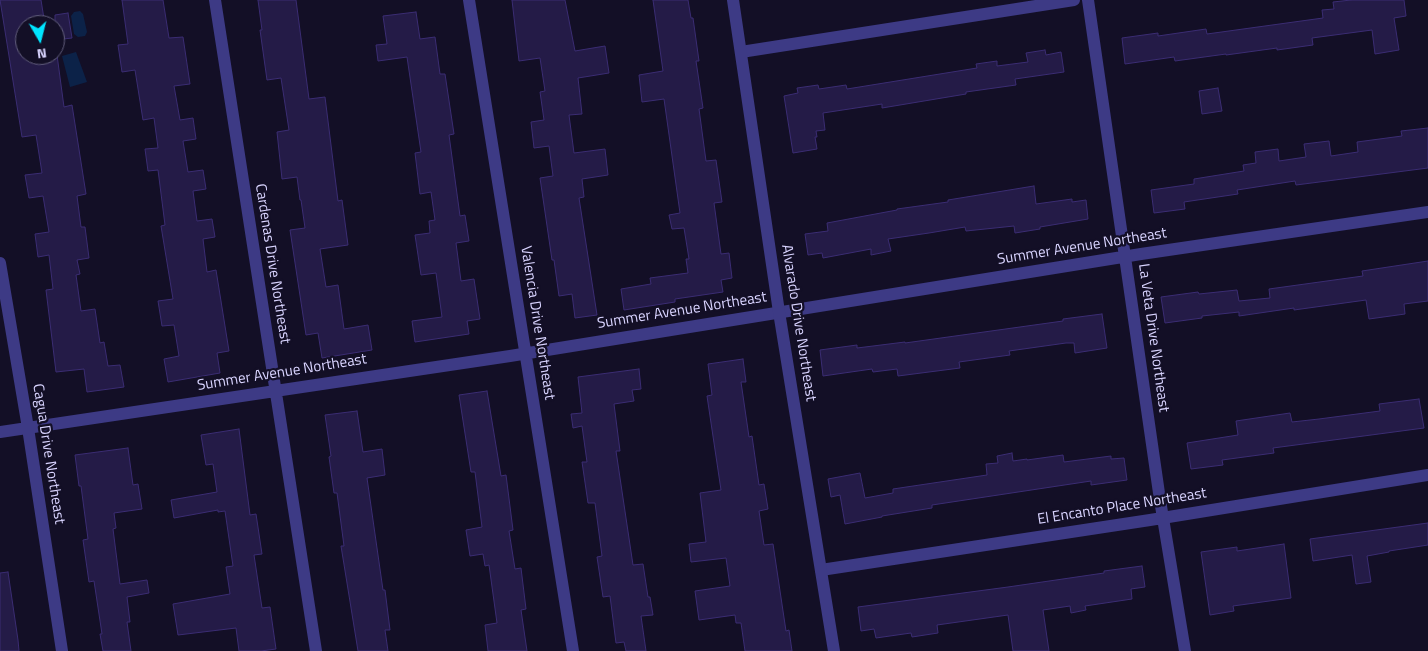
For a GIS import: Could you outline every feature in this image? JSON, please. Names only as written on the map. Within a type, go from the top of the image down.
[{"type":"street","name":"Cardenas Drive Northeast","points":[[215,0],[316,651]]},
{"type":"street","name":"Valencia Drive Northeast","points":[[469,0],[573,651]]},
{"type":"street","name":"Alvarado Drive Northeast","points":[[733,0],[779,312],[834,651]]},
{"type":"street","points":[[742,52],[1074,0]]},
{"type":"street","name":"La Veta Drive Northeast","points":[[1088,0],[1163,518],[1186,651]]},
{"type":"street","name":"Summer Avenue Northeast","points":[[0,432],[524,353],[1125,257],[1428,212]]},
{"type":"street","name":"Cagua Drive Northeast","points":[[0,263],[28,428],[62,651]]},
{"type":"street","name":"El Encanto Place Northeast","points":[[822,570],[1428,475]]},
{"type":"water","points":[[80,11],[83,14],[87,32],[85,36],[78,37],[74,34],[71,16],[74,12]]},
{"type":"water","points":[[76,52],[87,82],[70,87],[64,65],[65,55]]},
{"type":"building","points":[[0,0],[41,0],[43,15],[15,15],[15,65],[58,65],[64,107],[72,105],[86,194],[77,196],[81,227],[85,227],[89,258],[77,260],[80,274],[76,275],[81,311],[95,309],[100,343],[104,342],[108,366],[120,365],[124,387],[87,392],[84,369],[56,372],[46,290],[53,289],[49,255],[38,257],[35,234],[49,232],[43,196],[29,198],[25,175],[42,173],[36,135],[22,137]]},
{"type":"building","points":[[122,0],[163,0],[169,38],[183,37],[190,84],[174,86],[180,120],[193,118],[196,139],[183,141],[188,172],[203,170],[206,189],[193,191],[197,221],[212,219],[215,237],[203,239],[207,272],[216,270],[229,351],[217,353],[220,373],[168,382],[164,359],[179,356],[174,325],[162,326],[158,301],[173,299],[161,226],[165,225],[158,170],[148,171],[145,149],[158,148],[154,118],[143,120],[135,70],[122,72],[118,45],[128,44]]},
{"type":"building","points":[[258,0],[296,0],[309,99],[325,97],[338,201],[342,200],[348,245],[320,249],[326,287],[338,285],[344,329],[368,325],[372,350],[322,358],[318,333],[306,335],[290,230],[305,228],[301,200],[297,177],[282,179],[277,132],[289,130],[281,78],[267,80]]},
{"type":"building","points":[[512,0],[565,0],[575,51],[605,46],[609,73],[578,78],[582,114],[569,115],[574,153],[605,149],[608,175],[582,179],[584,197],[579,198],[597,315],[575,318],[572,294],[559,296],[540,178],[553,176],[549,146],[534,148],[531,122],[544,120],[540,92],[545,91],[540,58],[519,61]]},
{"type":"building","points":[[653,0],[688,0],[691,18],[693,18],[699,61],[696,61],[703,108],[699,109],[706,161],[716,160],[722,202],[714,203],[721,254],[729,253],[732,278],[721,280],[723,292],[675,299],[675,302],[624,310],[621,289],[651,284],[650,278],[688,273],[686,259],[689,259],[684,228],[672,229],[669,215],[680,213],[664,99],[642,102],[639,75],[663,71]]},
{"type":"building","points":[[1404,0],[1406,16],[1394,18],[1399,50],[1375,54],[1372,30],[1312,38],[1313,45],[1277,50],[1277,48],[1175,61],[1174,57],[1125,64],[1122,38],[1158,33],[1158,36],[1206,29],[1207,34],[1323,18],[1322,10],[1334,9],[1333,2]]},
{"type":"building","points":[[416,12],[420,39],[435,37],[440,74],[445,74],[454,134],[449,135],[460,216],[465,215],[469,241],[456,243],[461,281],[474,279],[480,319],[467,321],[469,334],[415,342],[412,321],[442,317],[436,273],[421,275],[415,235],[430,233],[429,221],[435,220],[431,192],[420,194],[415,153],[421,152],[407,57],[378,61],[376,45],[387,44],[383,16]]},
{"type":"building","points":[[68,13],[72,38],[65,39],[65,15],[55,15]]},
{"type":"building","points":[[1045,50],[1046,55],[1061,52],[1064,72],[1015,79],[1016,85],[966,92],[966,94],[882,108],[882,104],[823,113],[825,130],[816,131],[817,149],[793,153],[784,96],[798,93],[797,88],[818,85],[819,89],[846,85],[847,89],[977,68],[976,64],[997,61],[997,66],[1028,62],[1026,53]]},
{"type":"building","points":[[1218,88],[1222,111],[1202,114],[1199,91]]},
{"type":"building","points":[[1428,128],[1428,168],[1296,185],[1295,181],[1237,190],[1238,194],[1184,202],[1185,209],[1154,213],[1151,190],[1194,184],[1194,179],[1244,171],[1243,165],[1256,163],[1255,152],[1278,149],[1279,161],[1306,157],[1304,144],[1329,141],[1331,156],[1358,152],[1357,142],[1402,136],[1401,131]]},
{"type":"building","points":[[1034,186],[1036,204],[1072,199],[1072,202],[1086,200],[1088,219],[1015,233],[1014,226],[966,231],[965,227],[888,239],[891,251],[871,255],[871,249],[823,258],[822,253],[808,255],[805,234],[828,231],[827,223]]},
{"type":"building","points":[[1428,261],[1428,301],[1404,304],[1405,314],[1369,319],[1366,300],[1239,316],[1239,312],[1202,316],[1202,318],[1165,323],[1161,297],[1198,292],[1199,294],[1237,290],[1239,301],[1270,298],[1269,289],[1363,276],[1362,271]]},
{"type":"building","points":[[1102,314],[1107,348],[1075,353],[1074,343],[1066,343],[1009,351],[1010,355],[959,362],[960,368],[898,376],[897,369],[873,372],[872,369],[823,376],[820,350],[857,345],[857,348],[905,343]]},
{"type":"building","points":[[743,359],[746,382],[741,382],[749,437],[752,436],[759,485],[764,484],[768,509],[759,511],[764,545],[773,544],[786,631],[789,630],[792,651],[745,651],[741,623],[736,623],[735,615],[699,620],[695,591],[730,586],[726,558],[691,562],[689,544],[706,542],[700,493],[721,490],[707,396],[712,395],[708,364]]},
{"type":"building","points":[[639,369],[641,389],[632,390],[634,401],[614,404],[620,451],[616,451],[633,565],[643,564],[653,615],[641,616],[646,651],[626,651],[624,642],[616,643],[610,596],[603,597],[597,557],[602,556],[595,503],[588,503],[582,462],[587,462],[582,426],[573,428],[571,414],[582,413],[578,377]]},
{"type":"building","points":[[487,391],[501,476],[506,475],[513,530],[509,531],[515,569],[521,568],[526,609],[521,610],[527,651],[488,651],[485,625],[497,623],[489,565],[485,566],[483,554],[470,556],[466,530],[482,527],[475,472],[471,472],[459,395]]},
{"type":"building","points":[[1419,399],[1424,428],[1273,448],[1274,453],[1222,460],[1223,465],[1191,469],[1187,443],[1238,435],[1236,421],[1290,413],[1292,422],[1319,419],[1380,411],[1379,404]]},
{"type":"building","points":[[357,411],[363,452],[382,449],[385,475],[367,478],[390,630],[385,630],[388,651],[358,651],[341,546],[344,546],[337,493],[334,493],[329,457],[331,456],[325,415]]},
{"type":"building","points":[[239,429],[250,515],[256,514],[262,554],[254,555],[262,608],[270,607],[276,649],[239,651],[236,628],[178,635],[173,604],[230,594],[226,567],[233,566],[225,511],[218,512],[218,510],[174,518],[171,500],[217,492],[213,464],[206,465],[201,435]]},
{"type":"building","points":[[128,448],[133,485],[138,484],[142,509],[114,513],[116,528],[113,529],[120,584],[147,580],[149,593],[127,597],[130,622],[127,622],[131,651],[103,651],[94,581],[89,582],[83,540],[88,539],[75,455]]},
{"type":"building","points":[[1012,453],[1013,461],[1063,455],[1064,462],[1111,456],[1111,459],[1124,458],[1127,480],[1091,485],[1091,481],[932,505],[932,508],[845,524],[840,495],[831,497],[828,479],[860,473],[865,498],[893,493],[893,489],[987,475],[986,464],[998,463],[997,456]]},
{"type":"building","points":[[1428,523],[1428,545],[1367,556],[1371,582],[1356,584],[1352,555],[1313,561],[1310,539]]},
{"type":"building","points":[[1284,544],[1291,598],[1233,606],[1234,611],[1210,615],[1201,552],[1237,547],[1237,551]]},
{"type":"building","points":[[1142,566],[1145,587],[1131,589],[1132,599],[1085,606],[1086,610],[1071,613],[1070,606],[1043,610],[1049,651],[1013,651],[1008,615],[937,625],[938,633],[912,637],[911,633],[876,638],[874,629],[861,631],[858,607],[1008,587]]},
{"type":"building","points":[[8,572],[19,651],[0,651],[0,573]]}]
